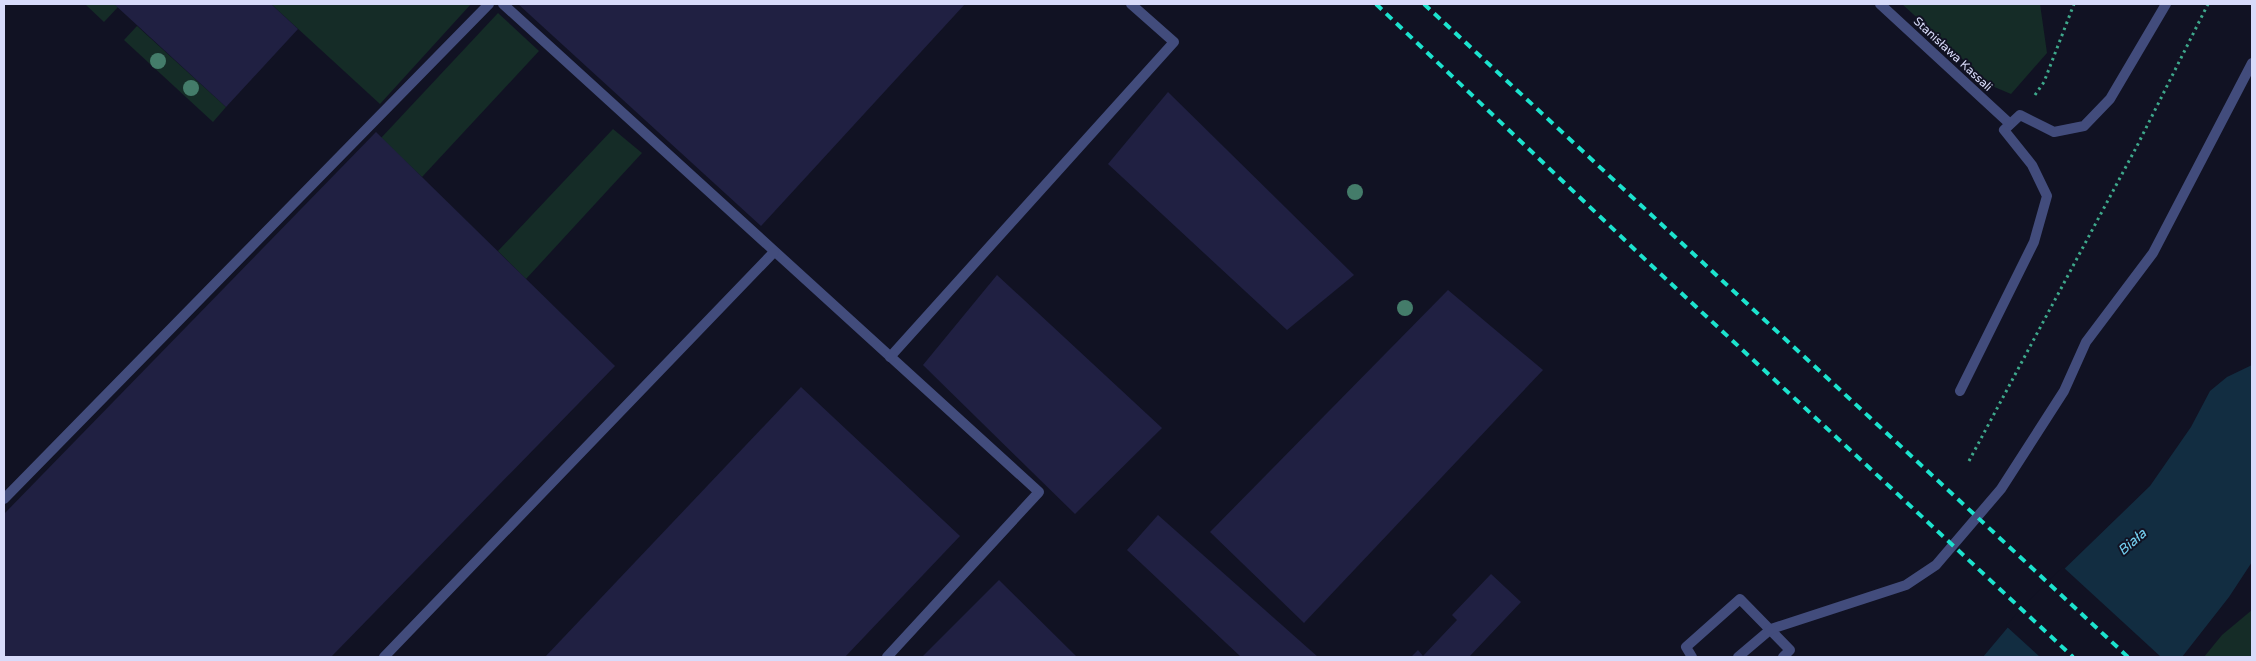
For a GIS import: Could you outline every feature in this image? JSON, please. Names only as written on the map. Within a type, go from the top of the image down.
[{"type":"street","points":[[4,499],[489,4]]},
{"type":"street","points":[[503,4],[1039,492],[887,657]]},
{"type":"street","points":[[890,357],[1174,42],[1131,4]]},
{"type":"street","name":"Stanisława Kassali","points":[[1880,4],[2009,124]]},
{"type":"street","points":[[1960,391],[2034,242],[2047,196],[2032,165],[2004,130],[2020,115],[2054,132],[2084,126],[2110,99],[2166,4]]},
{"type":"street","points":[[1738,657],[1771,629],[1906,585],[1936,565],[2001,489],[2064,391],[2086,342],[2153,253],[2252,63]]},
{"type":"street","points":[[384,657],[774,252]]},
{"type":"street","points":[[1692,657],[1686,648],[1740,599],[1790,650],[1782,657]]},
{"type":"path","points":[[2020,115],[2044,82],[2074,4]]},
{"type":"path","points":[[1969,461],[2137,146],[2208,4]]},
{"type":"green space","points":[[85,4],[114,4],[118,7],[104,22]]},
{"type":"green space","points":[[271,4],[471,4],[380,104]]},
{"type":"green space","points":[[1902,4],[2040,4],[2047,53],[2011,94],[1992,86]]},
{"type":"green space","points":[[498,13],[539,51],[422,177],[381,138]]},
{"type":"green space","points":[[137,26],[226,107],[213,122],[124,40]]},
{"type":"green space","points":[[613,129],[642,153],[526,279],[498,251]]},
{"type":"green space","points":[[2252,610],[2252,657],[2204,657],[2222,635]]},
{"type":"water","name":"Biała","points":[[2252,365],[2252,562],[2229,597],[2182,657],[1983,657],[2025,607],[2150,486],[2191,427],[2210,391],[2227,377]]},
{"type":"pier","points":[[2063,567],[2161,657],[2040,657],[2006,626],[2024,605]]},
{"type":"building","points":[[114,4],[271,4],[298,29],[226,107]]},
{"type":"building","points":[[518,4],[965,4],[761,226]]},
{"type":"building","points":[[1168,92],[1354,275],[1287,330],[1108,164]]},
{"type":"building","points":[[376,132],[615,366],[331,657],[4,657],[4,514]]},
{"type":"building","points":[[997,275],[1162,428],[1075,514],[923,365]]},
{"type":"building","points":[[1448,290],[1543,370],[1304,623],[1210,532]]},
{"type":"building","points":[[801,387],[960,536],[845,657],[545,657]]},
{"type":"building","points":[[1158,515],[1318,657],[1241,657],[1127,550]]},
{"type":"building","points":[[1491,574],[1521,602],[1469,657],[1411,657],[1418,650],[1423,656],[1457,620],[1452,615]]},
{"type":"building","points":[[999,580],[1077,657],[922,657]]},
{"type":"railway","points":[[1376,4],[1651,265],[2073,657]]},
{"type":"railway","points":[[1424,4],[2128,657]]}]
